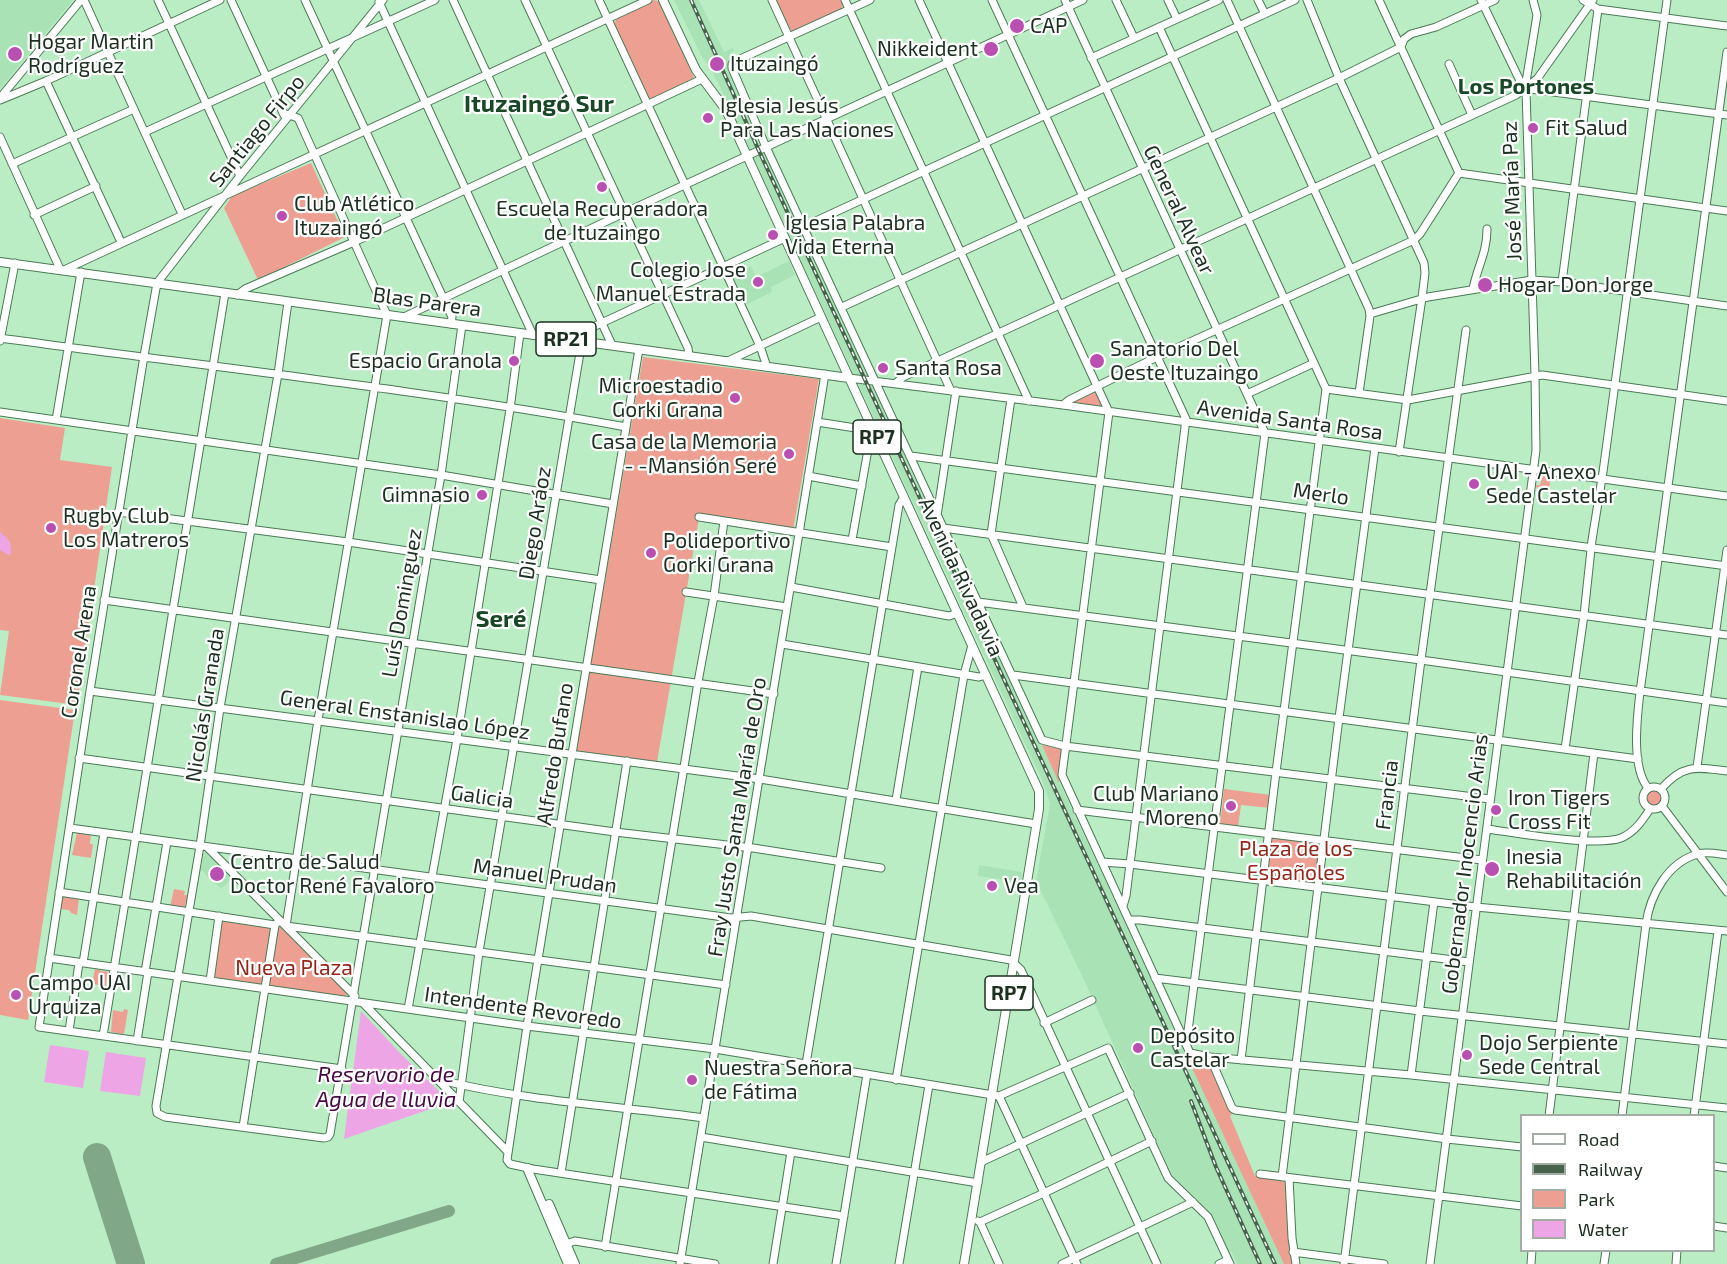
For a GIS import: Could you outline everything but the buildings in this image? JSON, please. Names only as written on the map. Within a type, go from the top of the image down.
[{"type":"main road","name":"RP7","points":[[663,0],[696,70],[726,110],[849,378]]},
{"type":"main road","name":"Blas Parera","points":[[0,262],[849,378]]},
{"type":"main road","name":"Avenida Rivadavia","points":[[849,378],[1039,791],[1036,825]]},
{"type":"main road","name":"RP7","points":[[964,1264],[976,1221],[981,1162],[996,1096],[1036,825]]},
{"type":"main road","points":[[530,1168],[564,1245],[575,1264]]},
{"type":"main road","points":[[564,1245],[568,1264]]},
{"type":"street","points":[[0,99],[82,0],[109,52],[182,214]]},
{"type":"street","points":[[158,0],[240,176]]},
{"type":"street","points":[[0,99],[46,81],[220,0]]},
{"type":"street","points":[[231,0],[266,78],[287,114],[298,118],[387,315],[296,859],[264,988],[243,1127]]},
{"type":"street","points":[[305,0],[452,317],[451,324]]},
{"type":"street","points":[[145,132],[435,0]]},
{"type":"street","points":[[453,0],[612,345]]},
{"type":"street","points":[[525,0],[663,293],[688,348],[689,356]]},
{"type":"street","points":[[599,0],[760,346],[767,367]]},
{"type":"street","points":[[0,137],[34,215],[62,269],[648,0]]},
{"type":"street","points":[[772,0],[953,391],[947,460],[938,516]]},
{"type":"street","points":[[845,0],[1029,401]]},
{"type":"street","points":[[789,37],[870,0]]},
{"type":"street","points":[[919,0],[1109,412],[1062,775],[1191,1055],[1412,1075],[1727,1108]]},
{"type":"street","points":[[992,0],[1187,422],[1126,896],[1122,906]]},
{"type":"street","points":[[404,317],[747,156],[766,144],[827,119],[948,63],[1066,4],[1083,0]]},
{"type":"street","points":[[1116,0],[1134,38]]},
{"type":"street","points":[[1168,0],[1177,19]]},
{"type":"street","points":[[1091,58],[1218,0]]},
{"type":"street","points":[[1227,0],[1370,314],[1359,393]]},
{"type":"street","points":[[1258,0],[1265,14]]},
{"type":"street","points":[[805,226],[1295,0]]},
{"type":"street","points":[[1307,0],[1339,78],[1425,268],[1399,452]]},
{"type":"street","points":[[1379,0],[1459,173]]},
{"type":"street","points":[[842,307],[1339,78],[1401,47],[1404,39],[1411,34],[1436,27],[1482,3],[1495,0]]},
{"type":"street","points":[[1526,87],[1537,15],[1533,0]]},
{"type":"street","points":[[1565,749],[1667,0]]},
{"type":"street","points":[[380,1],[533,335]]},
{"type":"street","name":"Santiago Firpo","points":[[157,283],[284,122],[287,114],[334,62],[380,1]]},
{"type":"street","points":[[896,383],[903,377],[1519,93],[1537,79],[1588,2],[1598,9],[1727,26]]},
{"type":"street","points":[[1482,3],[1526,87]]},
{"type":"street","name":"General Alvear","points":[[1066,4],[1265,433]]},
{"type":"street","points":[[1562,282],[1598,9]]},
{"type":"street","points":[[1159,27],[1326,389],[1241,1060]]},
{"type":"street","name":"Avenida Rivadavia","points":[[789,37],[734,63],[732,68],[1042,740],[1065,746]]},
{"type":"street","points":[[1648,788],[1641,779],[1638,759],[1640,692],[1706,208],[1723,114],[1727,52]]},
{"type":"street","points":[[1449,64],[1472,115]]},
{"type":"street","points":[[237,295],[702,79]]},
{"type":"street","points":[[46,81],[121,242]]},
{"type":"street","points":[[1526,87],[1723,114]]},
{"type":"street","name":"José María Paz","points":[[1526,87],[1535,375],[1536,440],[1533,469]]},
{"type":"street","points":[[12,164],[134,109]]},
{"type":"street","points":[[1459,173],[1727,211]]},
{"type":"street","points":[[1063,405],[1157,357],[1414,240],[1459,173]]},
{"type":"street","points":[[34,215],[96,186]]},
{"type":"street","points":[[1473,289],[1483,260],[1486,229]]},
{"type":"street","points":[[567,339],[785,238]]},
{"type":"street","points":[[15,263],[0,339],[278,374],[626,427]]},
{"type":"street","points":[[56,420],[81,272]]},
{"type":"street","points":[[1370,314],[1422,298],[1532,280],[1562,282],[1727,306]]},
{"type":"street","name":"Coronel Arena","points":[[69,1031],[39,1027],[104,600],[157,283]]},
{"type":"street","points":[[103,1036],[225,293]]},
{"type":"street","name":"Nicolás Granada","points":[[243,1127],[165,1117],[157,1113],[156,1106],[188,911],[203,846],[220,708],[278,374],[288,302]]},
{"type":"street","points":[[728,361],[821,317]]},
{"type":"street","name":"Luís Dominguez","points":[[243,1127],[324,1138],[330,1134],[441,475],[462,325]]},
{"type":"street","name":"Francia","points":[[1344,1262],[1404,789],[1466,330]]},
{"type":"street","points":[[408,1009],[457,739],[520,333]]},
{"type":"street","name":"Diego Aráoz","points":[[459,1102],[479,952],[582,341]]},
{"type":"street","name":"Alfredo Bufano","points":[[530,1168],[510,1164],[507,1160],[507,1151],[639,349]]},
{"type":"street","points":[[1247,394],[1314,363]]},
{"type":"street","name":"Fray Justo Santa María de Oro","points":[[681,1261],[825,374]]},
{"type":"street","points":[[1326,389],[1408,400],[1535,375],[1727,401]]},
{"type":"street","name":"Avenida Santa Rosa","points":[[849,378],[1727,496]]},
{"type":"street","points":[[1011,399],[992,534],[1023,607]]},
{"type":"street","points":[[0,412],[200,442],[362,463],[613,504]]},
{"type":"street","points":[[817,422],[862,429],[872,427]]},
{"type":"street","points":[[1184,1042],[1188,1031],[1202,928],[1265,433]]},
{"type":"street","points":[[852,540],[869,444],[877,438]]},
{"type":"street","points":[[1296,1264],[1285,1177],[1289,1118],[1375,448]]},
{"type":"street","name":"Merlo","points":[[910,456],[1726,566]]},
{"type":"street","name":"Gobernador Inocencio Arias","points":[[1430,1264],[1533,469]]},
{"type":"street","points":[[808,476],[862,486]]},
{"type":"street","points":[[806,1064],[882,604],[900,505],[904,496]]},
{"type":"street","points":[[118,512],[427,553],[601,580]]},
{"type":"street","points":[[699,518],[892,547]]},
{"type":"street","points":[[605,1246],[714,596],[724,521]]},
{"type":"street","points":[[943,528],[1727,635]]},
{"type":"street","points":[[1697,767],[1727,550]]},
{"type":"street","points":[[791,587],[949,616],[958,614]]},
{"type":"street","points":[[686,592],[788,607]]},
{"type":"street","points":[[104,600],[774,694]]},
{"type":"street","points":[[978,602],[1727,703]]},
{"type":"street","points":[[782,644],[964,675],[979,677],[986,675]]},
{"type":"street","points":[[896,1080],[964,675],[972,644]]},
{"type":"street","points":[[896,800],[918,667]]},
{"type":"street","points":[[1012,675],[1339,718],[1497,742],[1638,759]]},
{"type":"street","name":"General Enstanislao López","points":[[90,691],[627,760],[896,800],[1036,825]]},
{"type":"street","points":[[1065,746],[1490,799]]},
{"type":"street","points":[[1548,1114],[1594,753]]},
{"type":"street","name":"Galicia","points":[[79,758],[672,840],[749,848],[881,868]]},
{"type":"street","points":[[561,1173],[627,760]]},
{"type":"street","points":[[1661,789],[1678,773],[1697,767],[1727,771]]},
{"type":"street","points":[[1654,786],[1661,789],[1665,795],[1662,806],[1650,809],[1643,801],[1643,794],[1648,788],[1654,786]]},
{"type":"street","points":[[1662,806],[1727,892]]},
{"type":"street","points":[[1487,829],[1600,841],[1620,838],[1638,826],[1650,809]]},
{"type":"street","points":[[1077,810],[1482,861]]},
{"type":"street","name":"Manuel Prudan","points":[[70,828],[604,901],[738,917],[751,916],[1007,958],[1014,962]]},
{"type":"street","points":[[104,833],[69,1031],[342,1069]]},
{"type":"street","points":[[137,1041],[166,842]]},
{"type":"street","points":[[203,846],[353,998]]},
{"type":"street","points":[[1622,1114],[1646,924],[1652,898],[1662,882],[1679,865],[1697,854],[1727,855]]},
{"type":"street","points":[[1102,862],[1476,907],[1727,931]]},
{"type":"street","points":[[59,892],[726,985]]},
{"type":"street","points":[[1412,1075],[1434,902]]},
{"type":"street","points":[[210,981],[219,916]]},
{"type":"street","points":[[1129,920],[1137,919],[1469,962]]},
{"type":"street","points":[[1694,1114],[1718,931]]},
{"type":"street","name":"Intendente Revoredo","points":[[49,958],[210,981],[353,998],[363,1002],[527,1026],[715,1049],[996,1096]]},
{"type":"street","points":[[1014,962],[1021,970],[1157,1264]]},
{"type":"street","points":[[1155,978],[1558,1027],[1727,1044]]},
{"type":"street","points":[[1044,1023],[1092,1000]]},
{"type":"street","points":[[363,1002],[507,1151]]},
{"type":"street","points":[[1076,1261],[1022,1144],[996,1096],[1108,1048],[1168,1178],[1210,1220],[1229,1262],[1219,1264]]},
{"type":"street","points":[[1210,1057],[1233,1110],[1520,1147]]},
{"type":"street","points":[[836,1264],[867,1074]]},
{"type":"street","points":[[440,1080],[460,1085],[704,1118]]},
{"type":"street","points":[[899,1264],[929,1085]]},
{"type":"street","points":[[981,1162],[1130,1093]]},
{"type":"street","points":[[701,1137],[978,1183]]},
{"type":"street","points":[[999,1264],[976,1221],[1044,1193],[1152,1142]]},
{"type":"street","points":[[773,1264],[791,1152]]},
{"type":"street","points":[[530,1168],[844,1216]]},
{"type":"street","points":[[1260,1174],[1520,1206]]},
{"type":"street","points":[[1062,1264],[1076,1261],[1193,1202]]},
{"type":"street","points":[[564,1245],[574,1241],[681,1261],[715,1264]]},
{"type":"street","points":[[1293,1252],[1344,1262],[1384,1264]]},
{"type":"shaded area","name":"Hogar Martin Rodríguez","points":[[0,0],[73,0],[0,89]]},
{"type":"shaded area","points":[[674,0],[699,0],[724,52],[733,48],[728,67],[785,194],[1284,1264],[1237,1264],[1213,1217],[1172,1175],[1086,984],[1036,881],[1050,804],[1043,782],[722,91],[702,57]]},
{"type":"shaded area","name":"Colegio Jose Manuel Estrada","points":[[789,261],[795,275],[771,287],[772,292],[745,305],[732,276],[751,266],[756,277]]},
{"type":"shaded area","name":"Centro de Salud Doctor René Favaloro","points":[[207,851],[233,878],[221,889],[201,870],[204,852]]},
{"type":"shaded area","points":[[979,865],[1022,872],[1021,882],[978,876]]},
{"type":"green space","points":[[654,0],[660,2],[694,78],[650,100],[614,24],[617,18]]},
{"type":"green space","points":[[774,0],[841,0],[843,5],[840,11],[792,32]]},
{"type":"green space","name":"Club Atlético Ituzaingó","points":[[311,163],[345,237],[258,280],[224,208],[232,196]]},
{"type":"green space","name":"Polideportivo Gorki Grana","points":[[643,357],[819,379],[793,531],[699,518],[657,762],[576,751]]},
{"type":"green space","points":[[1094,390],[1104,407],[1071,403],[1073,400]]},
{"type":"green space","name":"Rugby Club Los Matreros","points":[[0,418],[65,428],[60,460],[112,467],[77,705],[0,695],[9,631],[0,630]]},
{"type":"green space","points":[[1540,475],[1551,476],[1549,489],[1535,487],[1540,485],[1541,481],[1537,481]]},
{"type":"green space","points":[[0,700],[75,710],[28,1020],[0,1015]]},
{"type":"green space","points":[[1042,745],[1063,748],[1059,783]]},
{"type":"green space","points":[[1654,788],[1661,791],[1664,798],[1661,805],[1654,808],[1647,805],[1644,798],[1647,791]]},
{"type":"green space","name":"Club Mariano Moreno","points":[[1224,789],[1271,795],[1270,808],[1241,805],[1238,827],[1220,825]]},
{"type":"green space","points":[[77,833],[91,835],[90,844],[93,844],[91,858],[72,855]]},
{"type":"green space","name":"Plaza de los Españoles","points":[[1270,836],[1322,843],[1316,884],[1265,879]]},
{"type":"green space","points":[[174,889],[185,891],[184,895],[188,895],[184,909],[170,907]]},
{"type":"green space","points":[[63,895],[79,898],[77,915],[69,910],[60,909]]},
{"type":"green space","points":[[222,920],[272,928],[262,984],[217,979],[213,976]]},
{"type":"green space","name":"Nueva Plaza","points":[[278,925],[281,925],[347,992],[346,997],[270,986],[268,977],[271,975]]},
{"type":"green space","points":[[95,969],[108,972],[106,986],[92,984]]},
{"type":"green space","points":[[124,1009],[128,1010],[124,1034],[111,1032],[113,1010],[123,1012]]},
{"type":"green space","points":[[1186,1055],[1209,1060],[1255,1176],[1285,1180],[1293,1264],[1284,1264]]},
{"type":"water","points":[[0,532],[10,542],[10,556],[0,550]]},
{"type":"water","name":"Reservorio de Agua de lluvia","points":[[361,1011],[450,1102],[344,1139]]},
{"type":"water","points":[[50,1045],[89,1051],[83,1088],[44,1082]]},
{"type":"water","points":[[106,1052],[146,1058],[140,1096],[100,1091]]},
{"type":"taxiway","points":[[276,1264],[449,1211]]},
{"type":"runway","points":[[97,1157],[131,1264]]},
{"type":"railway","points":[[691,0],[1275,1264]]},
{"type":"railway","points":[[1191,1101],[1216,1167],[1260,1264]]},
{"type":"place","name":"CAP","points":[[1017,26]]},
{"type":"place","name":"Nikkeident","points":[[991,49]]},
{"type":"place","name":"Hogar Martin Rodríguez","points":[[15,54]]},
{"type":"place","name":"Ituzaingó","points":[[717,64]]},
{"type":"place","name":"Iglesia Jesús Para Las Naciones","points":[[708,118]]},
{"type":"place","name":"Fit Salud","points":[[1533,128]]},
{"type":"place","name":"Escuela Recuperadora de Ituzaingo","points":[[602,187]]},
{"type":"place","name":"Club Atlético Ituzaingó","points":[[282,216]]},
{"type":"place","name":"Iglesia Palabra Vida Eterna","points":[[773,235]]},
{"type":"place","name":"Colegio Jose Manuel Estrada","points":[[758,282]]},
{"type":"place","name":"Hogar Don Jorge","points":[[1485,285]]},
{"type":"place","name":"Espacio Granola","points":[[514,361]]},
{"type":"place","name":"Sanatorio Del Oeste Ituzaingo","points":[[1097,361]]},
{"type":"place","name":"Santa Rosa","points":[[883,368]]},
{"type":"place","name":"Microestadio Gorki Grana","points":[[735,398]]},
{"type":"place","name":"Casa de la Memoria - -Mansión Seré","points":[[789,454]]},
{"type":"place","name":"UAI - Anexo Sede Castelar","points":[[1474,484]]},
{"type":"place","name":"Gimnasio","points":[[482,495]]},
{"type":"place","name":"Rugby Club Los Matreros","points":[[51,528]]},
{"type":"place","name":"Polideportivo Gorki Grana","points":[[651,553]]},
{"type":"place","name":"Club Mariano Moreno","points":[[1231,806]]},
{"type":"place","name":"Iron Tigers Cross Fit","points":[[1496,810]]},
{"type":"place","name":"Inesia Rehabilitación","points":[[1492,869]]},
{"type":"place","name":"Centro de Salud Doctor René Favaloro","points":[[217,874]]},
{"type":"place","name":"Vea","points":[[992,886]]},
{"type":"place","name":"Campo UAI Urquiza","points":[[16,995]]},
{"type":"place","name":"Depósito Castelar","points":[[1138,1048]]},
{"type":"place","name":"Dojo Serpiente Sede Central","points":[[1467,1055]]},
{"type":"place","name":"Nuestra Señora de Fátima","points":[[692,1080]]},
{"type":"district","name":"Los Portones","points":[[1526,87]]},
{"type":"district","name":"Ituzaingó Sur","points":[[539,104]]},
{"type":"district","name":"Seré","points":[[501,619]]}]
